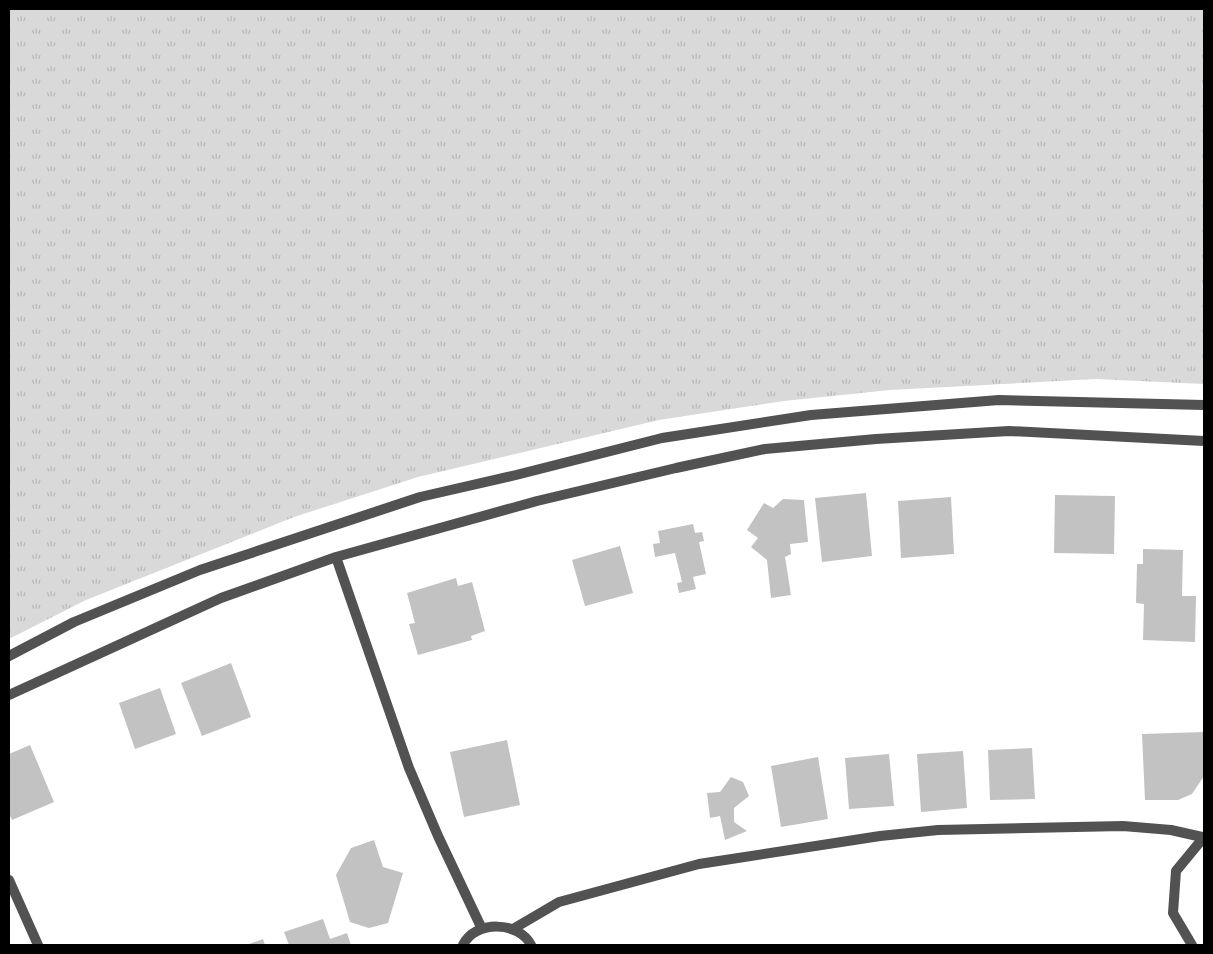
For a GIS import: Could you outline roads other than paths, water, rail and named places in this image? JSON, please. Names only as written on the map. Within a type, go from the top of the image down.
[{"type":"street","points":[[9,656],[74,622],[200,570],[420,497],[662,438],[810,415],[999,400],[1204,405]]},
{"type":"street","points":[[9,695],[220,598],[336,557],[537,501],[765,449],[876,439],[1009,431],[1204,442]]},
{"type":"street","points":[[336,557],[409,768],[438,836],[482,929]]},
{"type":"street","points":[[513,929],[559,902],[699,864],[880,836],[938,830],[1123,826],[1171,830],[1203,837],[1176,871],[1173,912],[1192,945]]},
{"type":"street","points":[[9,880],[38,945]]},
{"type":"street","points":[[463,945],[466,940],[482,929],[498,926],[513,929],[531,945]]}]
